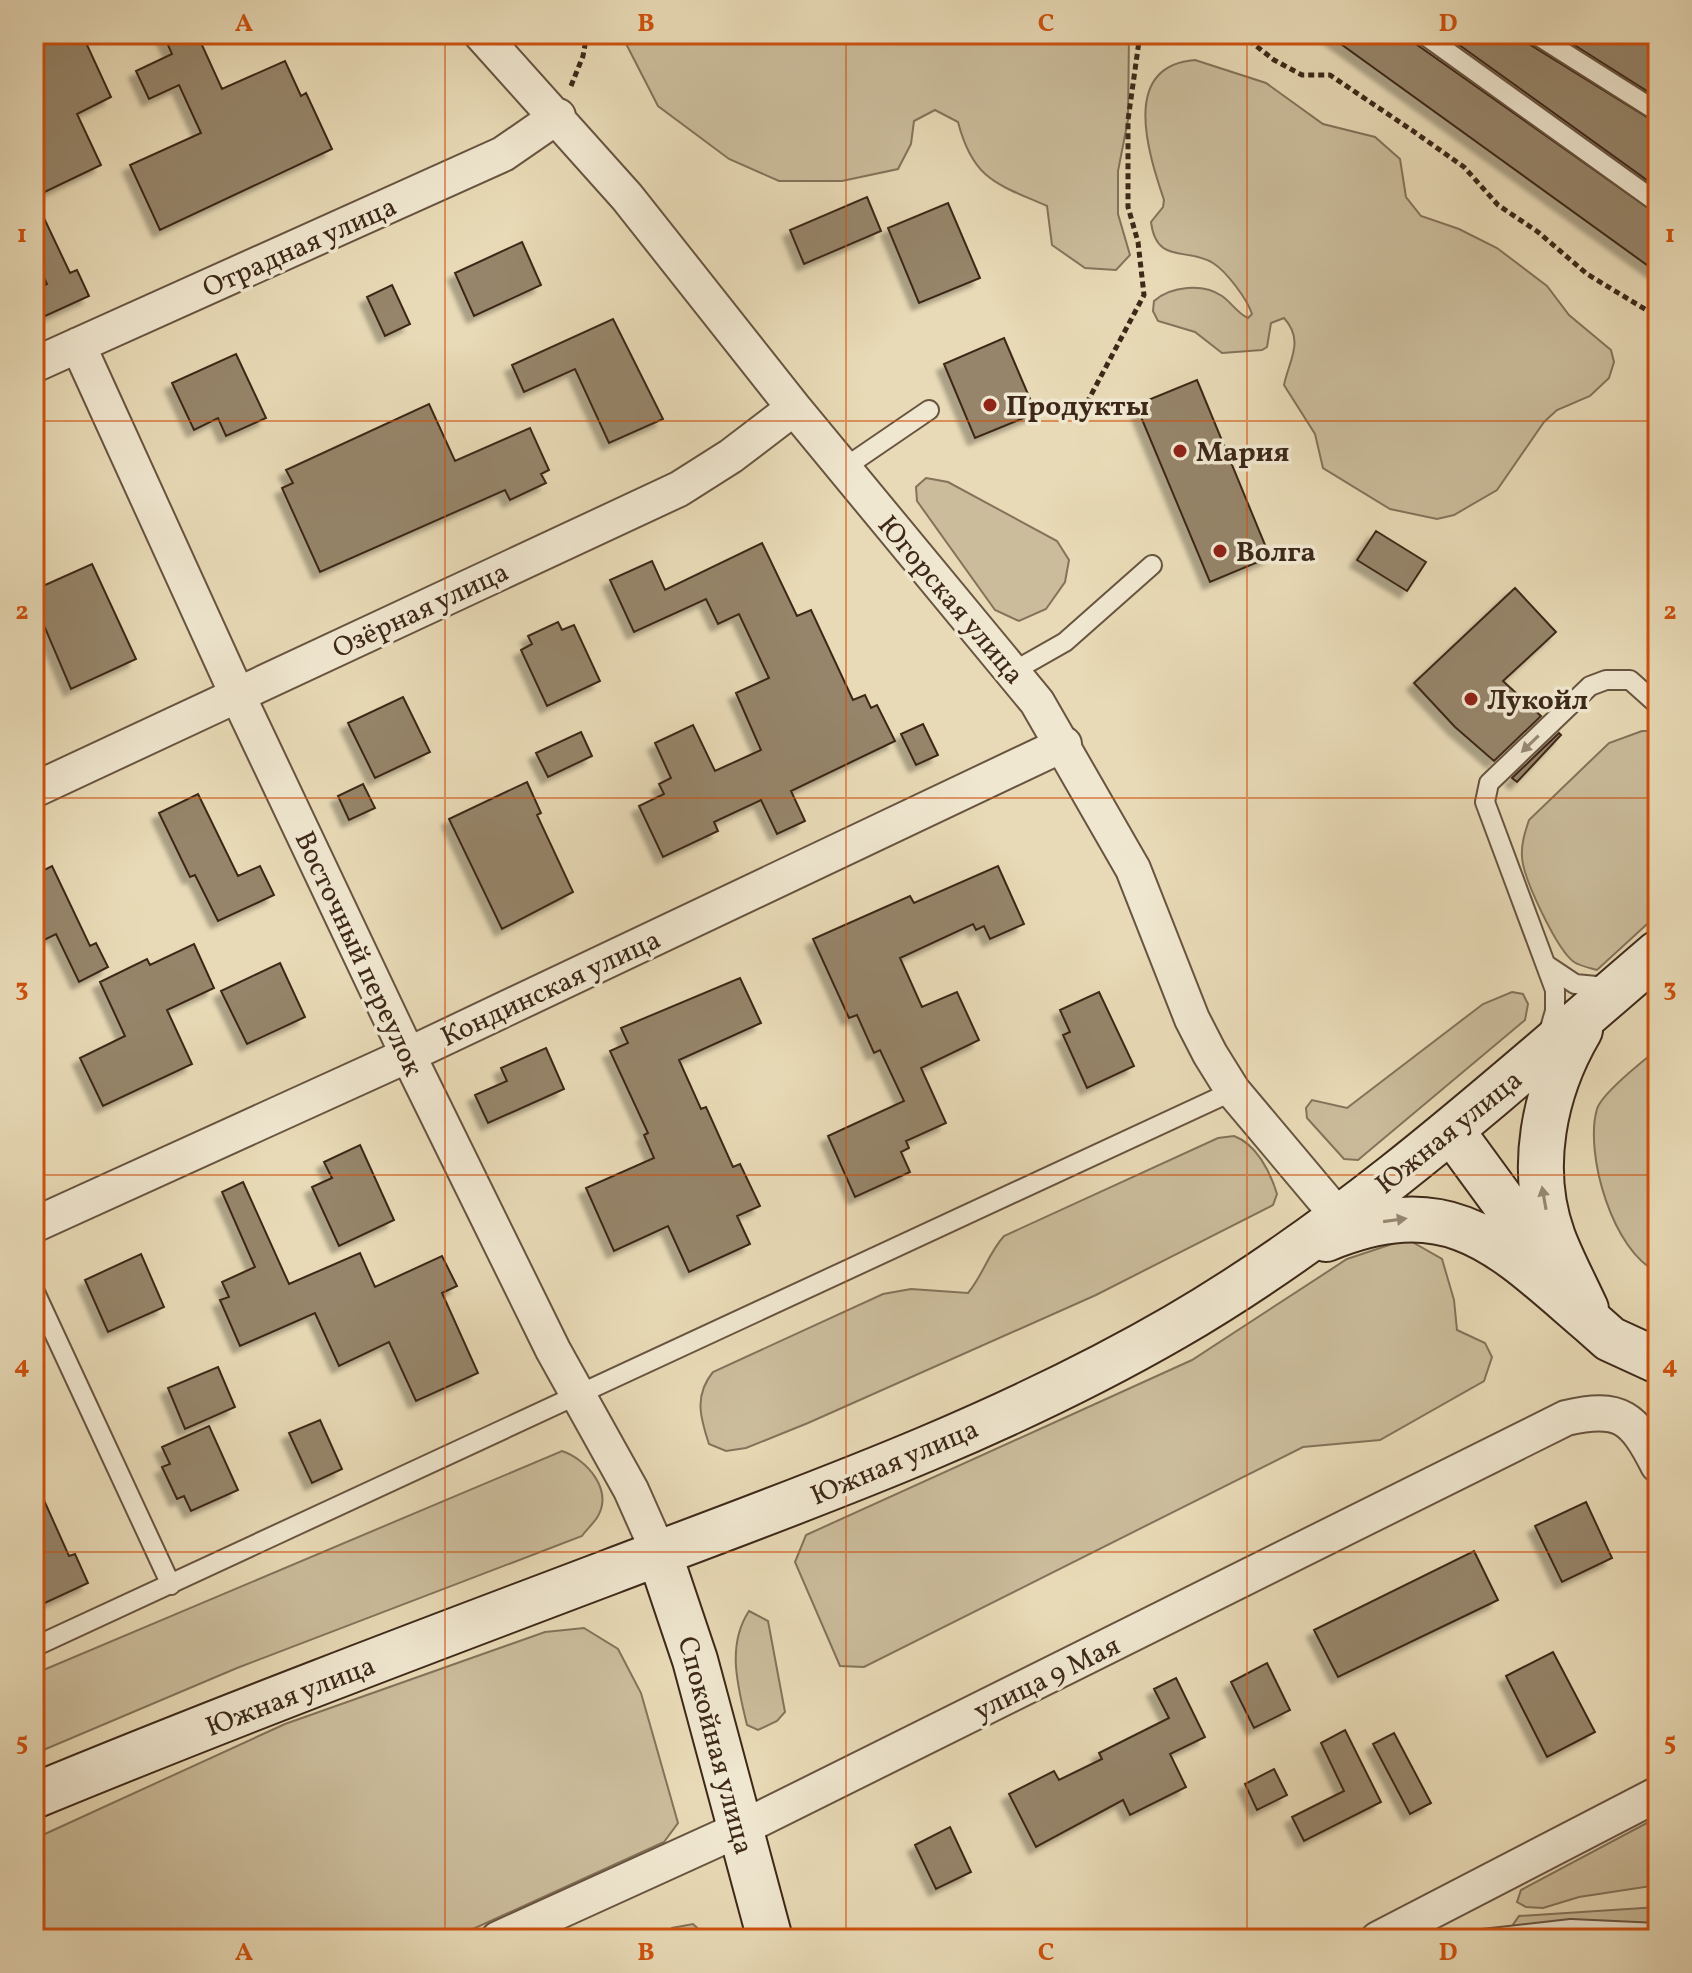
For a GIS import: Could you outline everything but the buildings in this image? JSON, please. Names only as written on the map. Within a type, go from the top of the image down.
[{"type":"main road","name":"Южная улица","points":[[34,1796],[942,1443],[1050,1393],[1172,1329],[1294,1252],[1451,1130],[1658,953]]},
{"type":"main road","points":[[1592,1323],[1552,1236],[1542,1195],[1540,1166],[1544,1131],[1556,1080],[1609,995]]},
{"type":"main road","points":[[1451,1130],[1592,1323]]},
{"type":"main road","points":[[1294,1252],[1347,1231],[1393,1219],[1425,1218],[1466,1229],[1503,1247],[1610,1339],[1658,1361]]},
{"type":"main road","name":"Спокойная улица","points":[[659,1553],[695,1660],[770,1939]]},
{"type":"street","name":"Югорская улица","points":[[481,34],[558,116],[627,197],[794,408],[1014,671],[1064,744],[1133,869],[1192,1019],[1233,1091],[1339,1217]]},
{"type":"street","name":"Отрадная улица","points":[[34,365],[503,154],[558,116]]},
{"type":"street","name":"Восточный переулок","points":[[78,345],[237,694],[408,1055],[579,1396],[631,1490],[659,1553]]},
{"type":"street","name":"Озёрная улица","points":[[34,790],[679,489],[731,456],[794,408]]},
{"type":"street","name":"Кондинская улица","points":[[34,1225],[408,1055],[1064,744]]},
{"type":"street","name":"улица 9 Мая","points":[[498,1939],[740,1829],[1552,1425],[1592,1412],[1630,1420],[1642,1433],[1658,1465]]},
{"type":"street","points":[[1378,1939],[1424,1930],[1658,1794]]},
{"type":"lane","points":[[1423,34],[1658,203]]},
{"type":"lane","points":[[1535,34],[1658,112]]},
{"type":"lane","points":[[844,468],[929,410]]},
{"type":"lane","points":[[1014,671],[1065,642],[1152,565]]},
{"type":"lane","points":[[1533,1061],[1552,1028],[1555,990],[1485,802],[1489,783],[1590,686],[1606,680],[1630,680],[1658,705]]},
{"type":"lane","points":[[1548,966],[1564,979],[1609,995]]},
{"type":"lane","points":[[34,1647],[1233,1091]]},
{"type":"lane","points":[[34,1290],[171,1585]]},
{"type":"lane","points":[[1483,1939],[1571,1929],[1658,1933]]},
{"type":"path","points":[[558,116],[583,56],[587,34]]},
{"type":"path","points":[[1082,412],[1144,295],[1138,242],[1128,207],[1128,120],[1140,34]]},
{"type":"path","points":[[1241,34],[1274,60],[1302,75],[1330,75],[1413,131],[1464,167],[1498,205],[1538,232],[1587,274],[1658,317]]},
{"type":"shaded area","points":[[621,34],[1129,34],[1128,120],[1118,171],[1118,214],[1130,255],[1116,270],[1085,268],[1052,245],[1047,206],[989,178],[971,156],[958,122],[935,110],[914,121],[911,144],[898,169],[842,181],[779,181],[729,159],[658,106]]},
{"type":"shaded area","points":[[1195,60],[1266,83],[1323,124],[1375,137],[1400,159],[1406,197],[1421,216],[1459,229],[1497,248],[1547,286],[1569,315],[1611,350],[1614,362],[1609,378],[1590,396],[1557,410],[1544,422],[1497,490],[1454,515],[1437,519],[1390,509],[1323,468],[1315,434],[1284,385],[1295,343],[1284,318],[1271,323],[1267,347],[1262,350],[1222,353],[1195,332],[1158,321],[1153,311],[1154,301],[1169,292],[1187,288],[1214,292],[1244,316],[1248,318],[1252,314],[1236,286],[1218,267],[1203,258],[1166,250],[1154,235],[1151,222],[1163,207],[1164,200],[1147,138],[1145,115],[1148,95],[1156,78],[1171,66]]},
{"type":"shaded area","points":[[926,478],[948,482],[1057,541],[1069,560],[1065,582],[1046,609],[1019,621],[995,610],[917,501],[916,487]]},
{"type":"shaded area","points":[[1642,731],[1658,731],[1658,914],[1597,970],[1574,962],[1550,929],[1524,867],[1523,843],[1529,820],[1609,743]]},
{"type":"shaded area","points":[[1512,992],[1523,994],[1528,1004],[1525,1020],[1358,1160],[1344,1159],[1307,1118],[1306,1108],[1312,1100],[1347,1108],[1483,1004]]},
{"type":"shaded area","points":[[1658,1049],[1658,1272],[1642,1261],[1615,1224],[1599,1175],[1594,1128],[1600,1102]]},
{"type":"shaded area","points":[[1234,1136],[1249,1145],[1266,1168],[1277,1194],[1273,1205],[1096,1295],[808,1423],[746,1448],[726,1451],[709,1444],[700,1406],[703,1389],[713,1372],[883,1294],[911,1289],[968,1293],[1004,1236],[1218,1138]]},
{"type":"shaded area","points":[[1407,1239],[1442,1259],[1454,1300],[1457,1330],[1485,1343],[1492,1357],[1484,1381],[1380,1440],[1303,1447],[864,1667],[840,1666],[795,1562],[806,1535],[1192,1360],[1347,1259]]},
{"type":"shaded area","points":[[562,1451],[588,1468],[600,1486],[602,1506],[582,1536],[237,1668],[34,1754],[34,1674]]},
{"type":"shaded area","points":[[749,1611],[768,1621],[785,1712],[777,1721],[758,1730],[747,1725],[736,1667],[738,1638]]},
{"type":"shaded area","points":[[584,1628],[618,1649],[641,1693],[678,1823],[664,1842],[451,1939],[34,1939],[34,1839],[285,1724],[545,1632]]},
{"type":"shaded area","points":[[1658,1817],[1658,1885],[1579,1897],[1543,1908],[1526,1907],[1517,1902],[1521,1890]]},
{"type":"shaded area","points":[[1658,1907],[1658,1939],[1503,1939],[1519,1916]]},
{"type":"shaded area","points":[[693,1924],[709,1939],[666,1939],[672,1928]]},
{"type":"place","name":"Продукты","points":[[990,405]]},
{"type":"place","name":"Мария","points":[[1180,451]]},
{"type":"place","name":"Волга","points":[[1220,551]]},
{"type":"place","name":"Лукойл","points":[[1471,699]]}]
